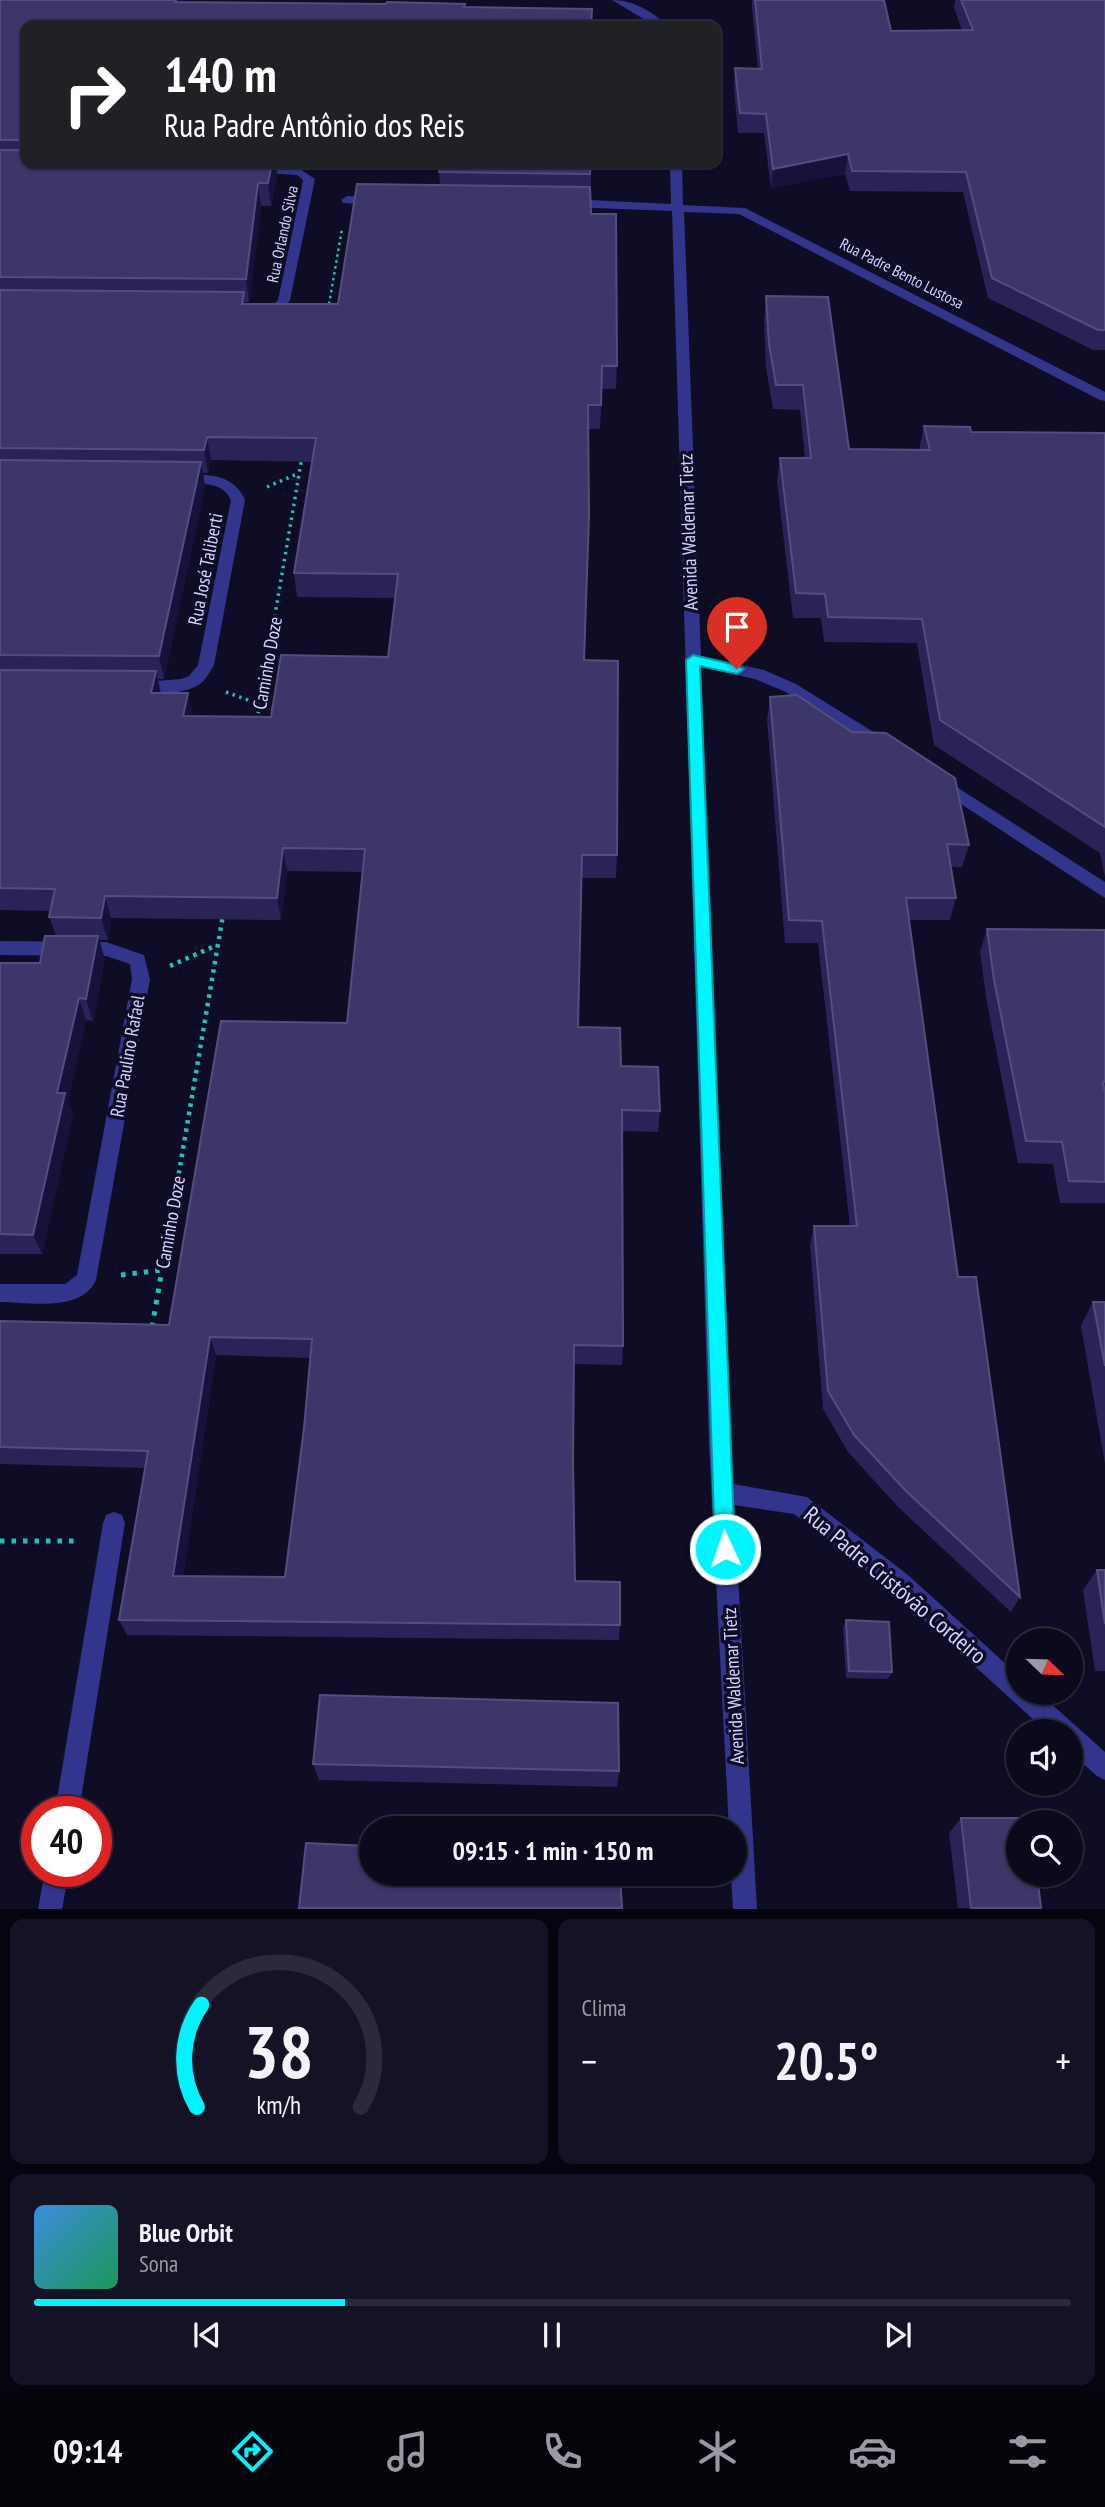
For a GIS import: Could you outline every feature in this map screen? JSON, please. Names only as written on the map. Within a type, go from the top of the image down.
[{"type":"street","points":[[617,0],[655,21]]},
{"type":"street","name":"Avenida Waldemar Tietz","points":[[676,168],[722,1493],[745,1909]]},
{"type":"street","name":"Rua Orlando Silva","points":[[246,170],[287,170],[300,172],[309,179],[284,300],[277,309],[249,309]]},
{"type":"street","points":[[346,200],[388,201]]},
{"type":"street","name":"Rua Padre Bento Lustosa","points":[[553,203],[650,204],[676,209],[741,211],[1105,397]]},
{"type":"street","name":"Rua José Taliberti","points":[[123,687],[164,687],[196,680],[202,674],[238,500],[235,489],[226,483],[204,479],[163,479]]},
{"type":"street","points":[[693,660],[759,674],[792,688],[898,755]]},
{"type":"street","points":[[932,778],[1105,891]]},
{"type":"street","name":"Rua Paulino Rafael","points":[[0,948],[106,949],[138,960],[141,979],[88,1273],[79,1287],[60,1294],[0,1293]]},
{"type":"street","name":"Rua Padre Cristóvão Cordeiro","points":[[722,1493],[799,1504],[900,1583],[1006,1678]]},
{"type":"street","points":[[69,1796],[113,1532]]},
{"type":"street","name":"Rua Padre Cristóvão Cordeiro","points":[[1035,1705],[1051,1719]]},
{"type":"street","points":[[1083,1748],[1105,1768]]},
{"type":"street","points":[[50,1909],[54,1887]]},
{"type":"path","points":[[327,315],[346,200]]},
{"type":"path","name":"Caminho Doze","points":[[255,731],[304,447]]},
{"type":"path","name":"Caminho Doze","points":[[151,1333],[225,905]]},
{"type":"path","points":[[141,979],[218,945]]},
{"type":"path","points":[[0,1541],[113,1532]]},
{"type":"building","points":[[0,0],[387,2],[465,4],[464,7],[592,9],[591,21],[21,21],[21,140],[0,140]]},
{"type":"building","points":[[755,0],[884,0],[891,31],[973,30],[961,0],[1105,0],[1105,330],[1098,330],[992,278],[966,172],[852,171],[848,154],[773,169],[766,114],[740,113],[735,68],[762,69]]},
{"type":"building","points":[[0,150],[21,150],[21,168],[271,168],[268,183],[258,183],[246,279],[0,277]]},
{"type":"building","points":[[439,168],[591,168],[590,174],[439,172]]},
{"type":"building","points":[[357,184],[590,187],[591,214],[616,214],[617,366],[602,366],[601,405],[588,405],[589,516],[584,660],[618,661],[617,855],[582,855],[578,1027],[620,1028],[621,1066],[658,1067],[660,1111],[622,1110],[623,1346],[574,1345],[573,1462],[575,1581],[620,1582],[620,1625],[119,1620],[148,1451],[0,1447],[0,1321],[169,1325],[221,1021],[347,1023],[365,849],[283,848],[277,898],[105,896],[101,918],[49,917],[55,889],[0,888],[0,670],[156,671],[151,693],[188,693],[183,716],[271,717],[281,655],[388,657],[398,574],[294,573],[316,438],[207,437],[204,450],[0,448],[0,290],[244,292],[242,304],[338,304]],"holes":[[[210,1337],[312,1339],[285,1577],[173,1576]]]},
{"type":"building","points":[[766,296],[828,297],[849,449],[930,450],[924,426],[970,427],[971,432],[1105,433],[1105,827],[940,720],[922,619],[828,617],[825,594],[796,593],[780,458],[811,458],[803,385],[776,385],[769,344]]},
{"type":"building","points":[[0,460],[201,462],[159,656],[0,655]]},
{"type":"building","points":[[797,695],[852,732],[886,733],[955,778],[969,845],[947,844],[956,898],[906,898],[958,1277],[976,1277],[1020,1597],[906,1491],[854,1435],[828,1391],[814,1226],[857,1226],[822,921],[789,920],[770,697]]},
{"type":"building","points":[[987,929],[1105,930],[1105,1182],[1069,1181],[1062,1142],[1026,1141],[994,980]]},
{"type":"building","points":[[45,936],[98,936],[86,999],[79,998],[57,1093],[65,1093],[33,1235],[0,1234],[0,963],[40,963]]},
{"type":"building","points":[[1093,1302],[1105,1302],[1105,1366]]},
{"type":"building","points":[[1097,1570],[1105,1570],[1105,1624]]},
{"type":"building","points":[[846,1620],[889,1622],[892,1672],[849,1671]]},
{"type":"building","points":[[320,1695],[618,1703],[619,1771],[313,1764]]},
{"type":"building","points":[[961,1818],[1006,1818],[1006,1887],[1039,1887],[1041,1908],[971,1908]]},
{"type":"building","points":[[306,1843],[359,1846],[359,1886],[621,1886],[622,1908],[299,1908]]},
{"type":"route","points":[[725,1549],[693,660],[737,669]]}]
